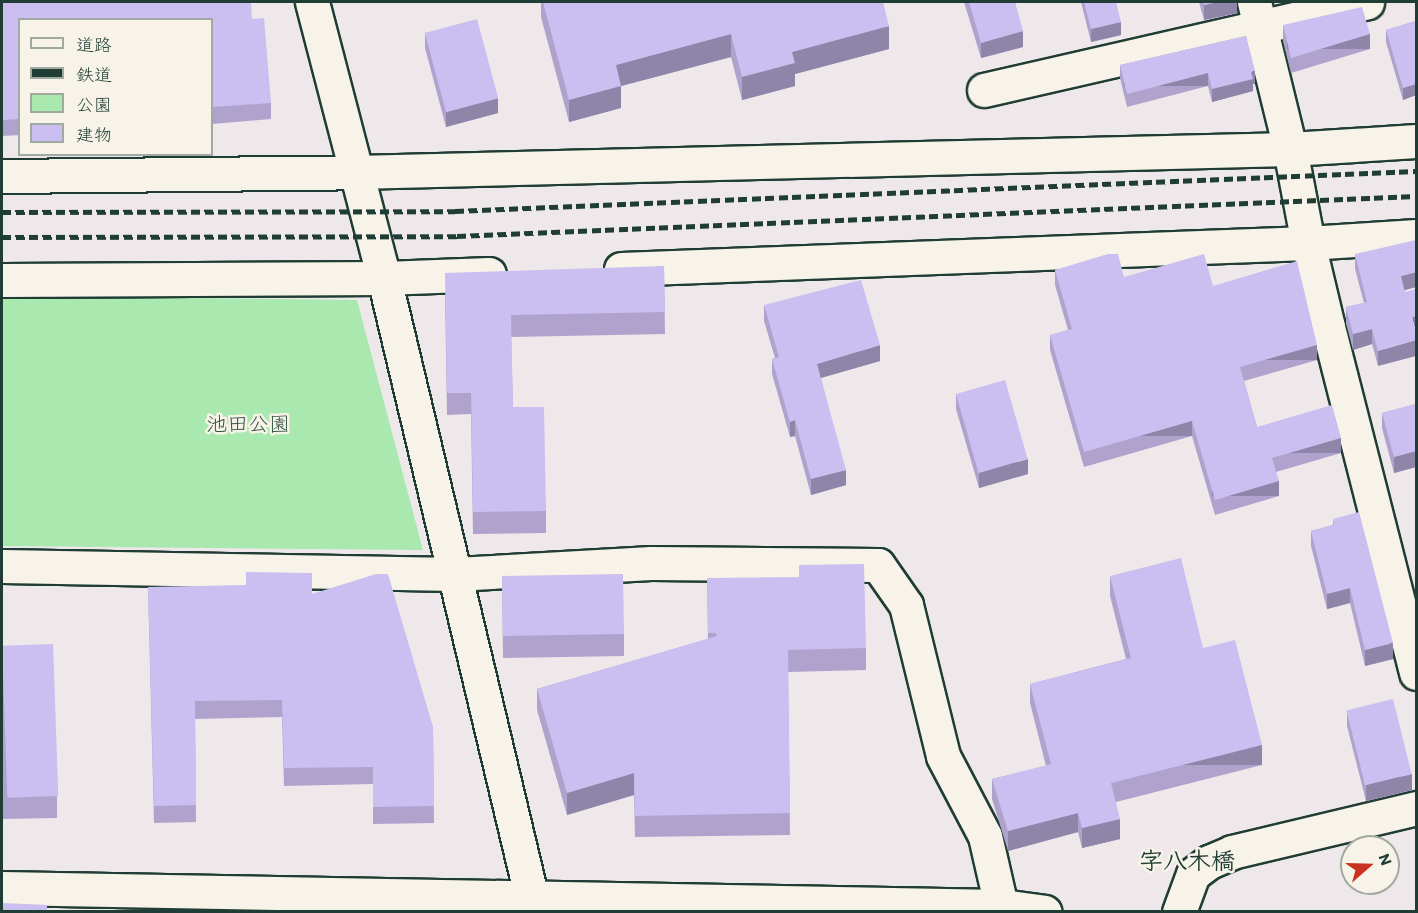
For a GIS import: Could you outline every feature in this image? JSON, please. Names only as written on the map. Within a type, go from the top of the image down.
[{"type":"street","points":[[312,2],[354,172],[384,278],[533,905]]},
{"type":"street","points":[[984,90],[1256,14],[1367,2]]},
{"type":"street","points":[[1256,14],[1290,149],[1308,243],[1416,673]]},
{"type":"street","points":[[2,176],[354,172],[1290,149],[1416,141]]},
{"type":"street","points":[[585,270],[1308,243],[1416,236]]},
{"type":"street","points":[[2,280],[384,278],[514,273]]},
{"type":"street","points":[[2,566],[456,574],[651,563],[878,565],[906,605],[943,756],[986,836],[1001,906]]},
{"type":"street","points":[[1179,912],[1193,874],[1209,862],[1232,852],[1416,808]]},
{"type":"street","points":[[2,888],[533,905],[1001,906],[1044,912]]},
{"type":"green space","name":"池田公園","points":[[2,296],[357,300],[423,550],[2,546]]},
{"type":"building","points":[[2,2],[251,2],[252,19],[264,18],[271,103],[213,107],[213,18],[18,18],[18,119],[2,120]]},
{"type":"building","points":[[543,2],[883,2],[889,26],[792,52],[795,63],[742,77],[731,34],[616,65],[621,86],[569,100]]},
{"type":"building","points":[[969,2],[1015,2],[1023,31],[981,43]]},
{"type":"building","points":[[1084,2],[1116,2],[1121,22],[1091,29]]},
{"type":"building","points":[[1362,7],[1370,34],[1291,58],[1283,25]]},
{"type":"building","points":[[477,19],[498,98],[446,112],[425,33]]},
{"type":"building","points":[[1416,21],[1416,84],[1403,88],[1386,30]]},
{"type":"building","points":[[1246,36],[1255,71],[1251,72],[1253,79],[1212,89],[1208,73],[1127,94],[1120,65]]},
{"type":"building","points":[[1416,240],[1416,272],[1401,276],[1405,292],[1416,289],[1416,316],[1412,317],[1416,340],[1378,351],[1372,329],[1353,334],[1346,307],[1367,302],[1355,254]]},
{"type":"building","points":[[1108,254],[1118,254],[1124,277],[1204,254],[1213,286],[1297,261],[1317,345],[1240,367],[1257,427],[1332,405],[1341,438],[1272,458],[1279,481],[1215,500],[1192,421],[1084,452],[1050,335],[1072,329],[1055,270]]},
{"type":"building","points":[[664,266],[665,312],[511,315],[513,407],[544,407],[546,511],[473,512],[471,393],[447,393],[445,273]]},
{"type":"building","points":[[861,280],[880,345],[817,364],[846,470],[811,479],[795,420],[790,422],[772,359],[779,357],[764,305]]},
{"type":"building","points":[[1005,380],[1028,459],[979,473],[956,394]]},
{"type":"building","points":[[1416,404],[1416,451],[1394,457],[1382,413]]},
{"type":"building","points":[[1359,512],[1393,643],[1365,650],[1350,588],[1327,594],[1311,531],[1334,525],[1333,519]]},
{"type":"building","points":[[1181,558],[1203,648],[1235,640],[1262,745],[1111,783],[1120,819],[1082,828],[1078,813],[1008,831],[992,779],[1051,764],[1030,684],[1131,658],[1110,576]]},
{"type":"building","points":[[864,564],[866,648],[788,650],[790,813],[635,816],[634,773],[567,793],[537,689],[717,636],[716,633],[708,633],[707,578],[799,577],[799,565]]},
{"type":"building","points":[[246,572],[312,573],[312,594],[376,574],[388,574],[433,727],[434,806],[373,807],[373,767],[284,768],[282,700],[195,701],[196,805],[154,806],[148,587],[246,585]]},
{"type":"building","points":[[623,574],[624,634],[503,636],[502,576]]},
{"type":"building","points":[[53,644],[58,796],[7,798],[2,646]]},
{"type":"building","points":[[1393,699],[1412,774],[1365,785],[1346,711]]},
{"type":"building","points":[[2,903],[47,905],[47,912],[2,912]]},
{"type":"railway","points":[[2,212],[455,211],[1416,171]]},
{"type":"railway","points":[[2,237],[457,236],[1416,196]]},
{"type":"district","name":"字八木橋","points":[[1187,861]]}]
